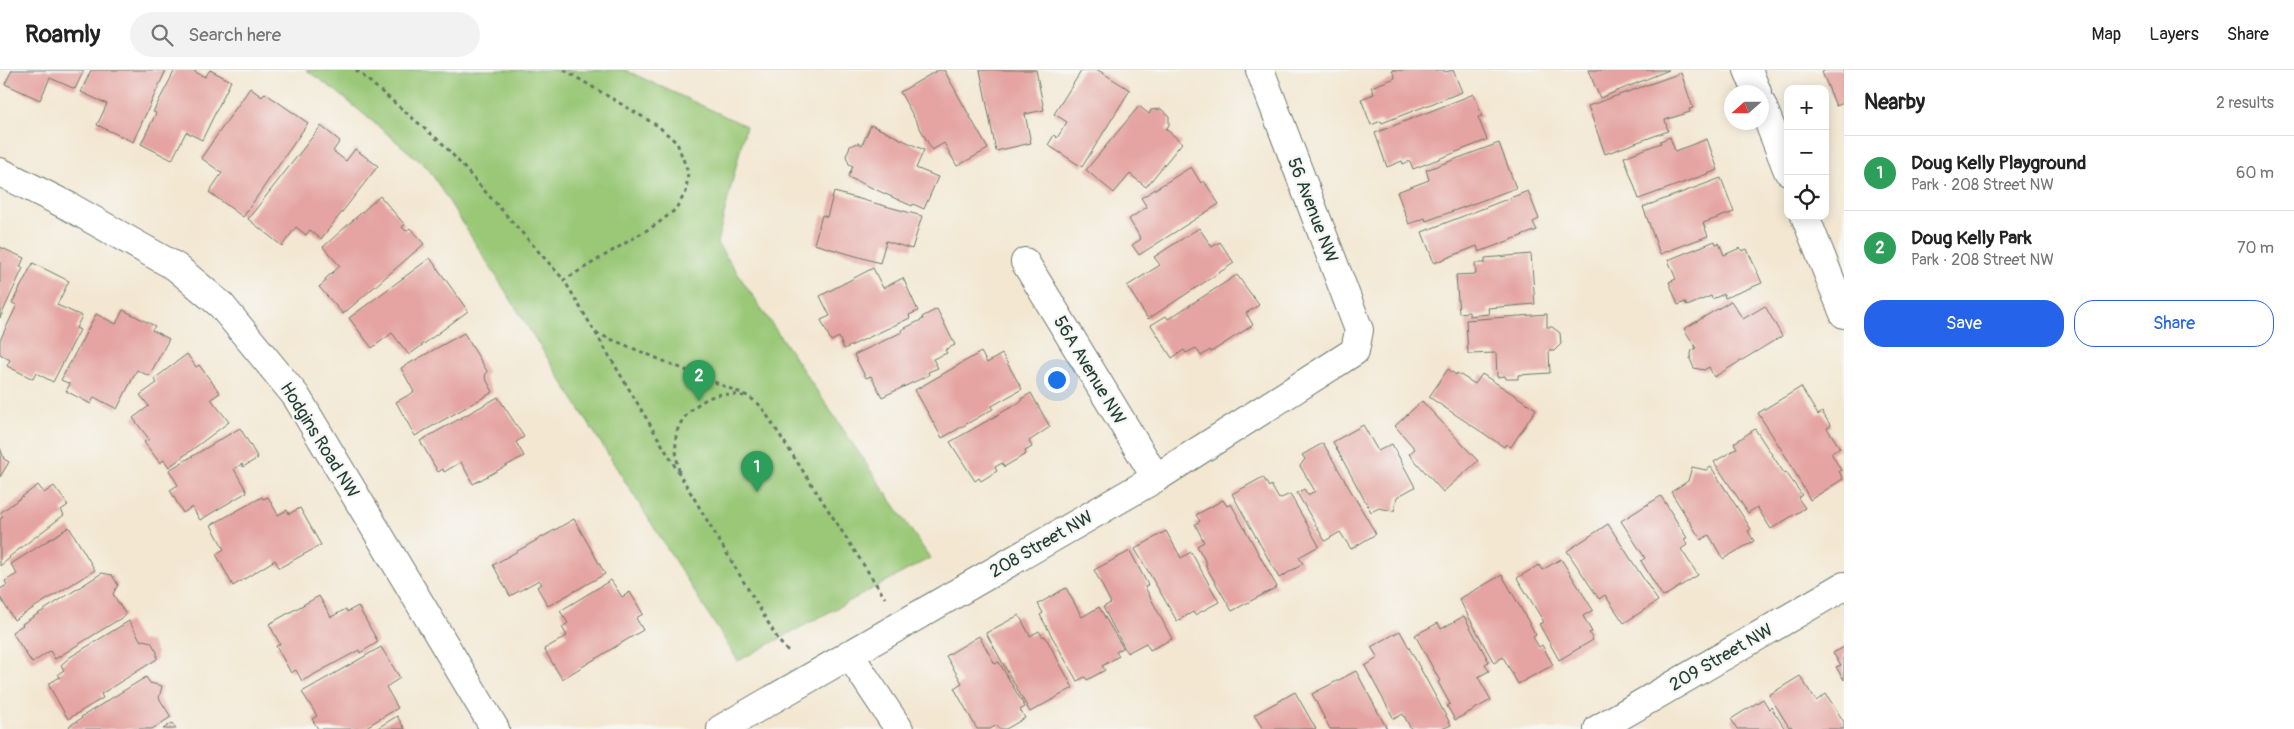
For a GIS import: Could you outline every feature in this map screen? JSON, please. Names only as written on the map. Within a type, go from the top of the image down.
[{"type":"street","name":"56 Avenue NW","points":[[1260,70],[1359,330],[1355,351]]},
{"type":"street","points":[[1748,70],[1754,85]]},
{"type":"street","points":[[1769,123],[1784,162]]},
{"type":"street","name":"Hodgins Road NW","points":[[0,172],[70,207],[176,267],[221,305],[296,396],[495,729]]},
{"type":"street","points":[[1808,220],[1844,314]]},
{"type":"street","name":"56A Avenue NW","points":[[1025,262],[1156,478]]},
{"type":"street","name":"208 Street NW","points":[[721,729],[1156,478],[1355,351]]},
{"type":"street","name":"209 Street NW","points":[[1598,729],[1844,586]]},
{"type":"street","points":[[849,654],[900,729]]},
{"type":"path","points":[[356,70],[443,144],[564,280],[779,641]]},
{"type":"path","points":[[564,70],[658,126],[677,143],[688,172],[686,192],[675,210],[657,224],[564,280]]},
{"type":"path","points":[[596,333],[748,396],[761,406],[876,582]]},
{"type":"path","points":[[680,474],[676,451],[676,434],[683,420],[693,408],[704,400],[718,395],[748,396]]},
{"type":"green space","points":[[306,70],[625,70],[746,126],[717,243],[930,558],[738,661],[428,168],[336,91]]},
{"type":"building","points":[[12,70],[84,70],[75,89],[50,78],[40,100],[5,84]]},
{"type":"building","points":[[91,70],[166,70],[133,142],[97,125],[107,104],[81,92]]},
{"type":"building","points":[[175,70],[196,70],[195,72],[205,77],[210,70],[231,81],[202,140],[186,132],[172,160],[141,144],[156,113],[153,112]]},
{"type":"building","points":[[938,70],[944,70],[988,149],[957,166],[944,143],[932,150],[900,92]]},
{"type":"building","points":[[980,70],[1036,70],[1044,110],[1025,114],[1031,143],[996,151]]},
{"type":"building","points":[[1082,70],[1098,70],[1130,90],[1082,167],[1048,145],[1054,135],[1057,138],[1067,122],[1054,114]]},
{"type":"building","points":[[1392,70],[1444,70],[1445,72],[1453,70],[1462,92],[1382,123],[1381,121],[1371,125],[1361,99],[1374,94],[1371,87],[1395,78]]},
{"type":"building","points":[[1588,70],[1669,70],[1600,98]]},
{"type":"building","points":[[1826,70],[1844,70],[1844,103],[1836,106],[1829,85],[1822,72]]},
{"type":"building","points":[[1681,73],[1693,108],[1689,109],[1690,112],[1665,120],[1668,131],[1605,154],[1588,106]]},
{"type":"building","points":[[250,88],[262,97],[265,93],[308,123],[243,217],[209,192],[222,173],[201,158]]},
{"type":"building","points":[[1474,94],[1482,116],[1478,117],[1487,140],[1413,169],[1410,161],[1403,164],[1402,161],[1387,167],[1375,133]]},
{"type":"building","points":[[1139,106],[1149,114],[1151,110],[1161,109],[1169,116],[1169,125],[1166,129],[1182,143],[1146,187],[1130,174],[1114,193],[1086,170]]},
{"type":"building","points":[[871,125],[924,150],[916,168],[938,177],[924,209],[913,204],[912,206],[848,177],[853,166],[849,164],[846,156],[850,146],[858,143],[862,145]]},
{"type":"building","points":[[321,126],[340,141],[333,151],[346,161],[355,149],[378,166],[321,239],[310,230],[306,235],[296,227],[282,246],[248,219]]},
{"type":"building","points":[[1670,137],[1675,151],[1707,139],[1718,170],[1639,199],[1624,157],[1661,143],[1660,141]]},
{"type":"building","points":[[1499,143],[1516,188],[1426,221],[1425,218],[1409,224],[1397,192],[1429,180],[1426,170]]},
{"type":"building","points":[[1191,167],[1201,183],[1204,181],[1219,204],[1139,255],[1132,245],[1141,239],[1129,219],[1147,207],[1141,198]]},
{"type":"building","points":[[1721,178],[1734,212],[1703,223],[1708,236],[1660,254],[1643,207]]},
{"type":"building","points":[[1528,191],[1539,219],[1533,222],[1537,230],[1479,252],[1477,246],[1434,263],[1422,232]]},
{"type":"building","points":[[834,192],[922,216],[912,249],[886,241],[880,263],[814,244],[822,215],[827,217]]},
{"type":"building","points":[[380,196],[405,225],[402,227],[406,231],[410,228],[424,244],[343,314],[319,287],[340,266],[323,247]]},
{"type":"building","points":[[1199,228],[1212,247],[1220,242],[1234,263],[1148,319],[1127,286],[1160,265],[1154,257]]},
{"type":"building","points":[[1715,241],[1716,244],[1719,243],[1724,255],[1740,248],[1742,251],[1747,249],[1762,283],[1725,298],[1724,294],[1712,299],[1711,296],[1687,306],[1685,302],[1678,305],[1669,282],[1676,279],[1668,260]]},
{"type":"building","points":[[0,247],[24,258],[20,267],[23,268],[0,318]]},
{"type":"building","points":[[1531,254],[1535,304],[1488,308],[1489,314],[1469,316],[1469,312],[1459,313],[1456,275],[1476,274],[1475,263],[1485,263],[1485,258]]},
{"type":"building","points":[[430,258],[468,311],[409,355],[392,333],[372,348],[349,318]]},
{"type":"building","points":[[33,263],[69,281],[57,305],[82,316],[76,328],[80,330],[53,382],[36,373],[33,379],[7,366],[10,360],[0,354],[0,340],[17,305],[12,303]]},
{"type":"building","points":[[873,268],[883,288],[903,278],[918,311],[909,315],[910,318],[844,349],[839,337],[831,341],[821,320],[830,316],[820,296]]},
{"type":"building","points":[[1237,275],[1259,305],[1246,313],[1253,325],[1211,352],[1210,350],[1201,356],[1196,348],[1186,353],[1184,350],[1172,358],[1151,325],[1166,316],[1168,319]]},
{"type":"building","points":[[1731,301],[1743,319],[1765,306],[1782,336],[1714,377],[1709,367],[1704,370],[1694,368],[1690,359],[1692,350],[1696,348],[1684,329]]},
{"type":"building","points":[[937,309],[955,345],[945,350],[947,353],[933,359],[938,368],[928,372],[929,375],[882,397],[871,376],[866,378],[854,355],[902,332],[901,330],[923,319],[922,317]]},
{"type":"building","points":[[123,310],[155,326],[152,330],[169,339],[149,376],[137,370],[117,409],[94,397],[91,404],[66,391],[70,384],[61,380],[96,314],[116,324]]},
{"type":"building","points":[[1547,314],[1547,327],[1552,327],[1560,333],[1561,344],[1554,351],[1549,351],[1550,373],[1518,375],[1518,379],[1506,379],[1505,376],[1497,377],[1496,353],[1468,354],[1466,320]]},
{"type":"building","points":[[464,333],[487,371],[485,377],[493,392],[415,436],[396,402],[414,392],[401,368]]},
{"type":"building","points":[[981,352],[987,363],[1002,354],[1022,389],[992,406],[993,409],[942,438],[915,390]]},
{"type":"building","points":[[187,354],[196,367],[199,365],[220,393],[211,399],[229,422],[169,467],[164,460],[160,463],[144,442],[149,439],[133,418],[149,406],[140,395],[157,383],[154,379]]},
{"type":"building","points":[[1448,369],[1475,384],[1482,374],[1536,409],[1511,447],[1506,444],[1504,447],[1429,397]]},
{"type":"building","points":[[1801,387],[1818,415],[1822,412],[1831,426],[1827,428],[1840,448],[1831,453],[1841,470],[1839,471],[1843,479],[1810,500],[1790,463],[1758,413]]},
{"type":"building","points":[[1031,393],[1050,427],[1029,441],[1032,447],[1025,451],[1026,454],[1004,467],[1002,463],[995,467],[997,471],[981,481],[979,478],[975,481],[950,442],[1022,401],[1021,399]]},
{"type":"building","points":[[498,397],[524,437],[516,442],[524,456],[473,484],[461,462],[444,472],[443,469],[438,472],[420,441]]},
{"type":"building","points":[[1422,401],[1478,461],[1443,492],[1409,454],[1415,449],[1395,426]]},
{"type":"building","points":[[1363,425],[1378,451],[1392,444],[1415,487],[1397,497],[1394,511],[1379,508],[1371,512],[1333,442]]},
{"type":"building","points":[[240,428],[258,458],[243,467],[242,464],[234,469],[247,492],[200,520],[192,507],[183,513],[170,490],[178,485],[169,470]]},
{"type":"building","points":[[1755,429],[1784,473],[1786,472],[1802,495],[1798,498],[1805,508],[1771,529],[1757,507],[1748,513],[1714,462],[1737,448],[1734,443]]},
{"type":"building","points":[[1323,443],[1376,534],[1351,549],[1340,532],[1325,541],[1297,493],[1304,489],[1308,495],[1315,491],[1300,466],[1305,459],[1302,455]]},
{"type":"building","points":[[0,448],[4,459],[9,462],[0,477]]},
{"type":"building","points":[[1692,467],[1706,470],[1711,467],[1751,529],[1748,531],[1754,541],[1723,559],[1709,535],[1701,540],[1671,492],[1688,481]]},
{"type":"building","points":[[1263,477],[1269,487],[1271,485],[1279,499],[1290,494],[1319,546],[1299,557],[1303,564],[1279,578],[1232,494]]},
{"type":"building","points":[[38,485],[44,493],[54,486],[68,505],[61,510],[64,515],[0,566],[0,519],[3,517],[0,513]]},
{"type":"building","points":[[1661,496],[1687,538],[1684,539],[1687,545],[1681,549],[1698,575],[1663,597],[1641,561],[1645,558],[1621,521]]},
{"type":"building","points":[[262,497],[263,499],[268,497],[278,515],[287,510],[289,514],[300,508],[321,545],[279,568],[275,560],[233,586],[216,554],[224,549],[211,525]]},
{"type":"building","points":[[1223,500],[1227,506],[1231,504],[1277,587],[1232,611],[1205,565],[1207,564],[1197,546],[1204,542],[1195,524],[1200,521],[1196,515]]},
{"type":"building","points":[[574,519],[605,574],[548,606],[537,587],[542,584],[539,580],[510,596],[493,565]]},
{"type":"building","points":[[1608,524],[1658,601],[1624,623],[1605,595],[1599,599],[1567,551]]},
{"type":"building","points":[[69,527],[95,570],[14,620],[0,597],[0,589],[7,585],[5,581],[17,574],[11,564]]},
{"type":"building","points":[[1166,531],[1181,558],[1191,552],[1219,602],[1195,615],[1193,612],[1177,621],[1135,549]]},
{"type":"building","points":[[1130,551],[1148,585],[1145,587],[1172,639],[1150,650],[1146,643],[1127,653],[1103,607],[1111,603],[1094,570]]},
{"type":"building","points":[[1561,559],[1593,610],[1583,616],[1592,632],[1589,633],[1593,640],[1559,660],[1539,624],[1544,622],[1517,578],[1539,565],[1542,570]]},
{"type":"building","points":[[102,573],[112,575],[118,585],[113,594],[126,615],[55,659],[50,651],[32,663],[12,632]]},
{"type":"building","points":[[1502,575],[1536,635],[1533,637],[1539,647],[1542,645],[1553,665],[1518,684],[1503,657],[1494,663],[1459,599]]},
{"type":"building","points":[[611,580],[622,597],[630,592],[643,614],[636,618],[643,630],[562,679],[544,649],[567,636],[562,627],[568,623],[560,611]]},
{"type":"building","points":[[1066,588],[1082,617],[1099,607],[1123,648],[1116,652],[1119,656],[1102,666],[1105,670],[1087,680],[1085,677],[1077,681],[1040,615],[1043,613],[1038,604]]},
{"type":"building","points":[[319,596],[331,617],[346,609],[347,612],[358,606],[378,642],[360,653],[359,650],[302,681],[296,670],[291,673],[276,646],[280,644],[269,624]]},
{"type":"building","points":[[1019,615],[1030,636],[1039,631],[1043,637],[1045,636],[1073,688],[1030,712],[986,633]]},
{"type":"building","points":[[1464,616],[1489,662],[1485,664],[1489,671],[1478,677],[1491,700],[1455,720],[1447,706],[1450,704],[1438,682],[1440,681],[1415,635],[1438,623],[1441,629]]},
{"type":"building","points":[[129,621],[141,641],[151,642],[157,652],[157,659],[101,694],[103,698],[68,719],[48,684],[60,677],[58,674],[64,670],[61,665],[70,657]]},
{"type":"building","points":[[1400,631],[1451,725],[1442,729],[1411,729],[1403,714],[1394,719],[1365,666],[1378,658],[1371,647]]},
{"type":"building","points":[[979,636],[995,664],[999,662],[1025,707],[1020,710],[1025,718],[1006,729],[999,729],[997,725],[990,729],[977,729],[954,688],[962,683],[946,656]]},
{"type":"building","points":[[381,647],[400,678],[386,687],[398,708],[363,729],[318,729],[312,719],[317,716],[302,692]]},
{"type":"building","points":[[1844,647],[1844,680],[1836,667],[1841,665],[1833,653]]},
{"type":"building","points":[[1356,671],[1387,729],[1330,729],[1312,694]]},
{"type":"building","points":[[1800,676],[1816,701],[1826,694],[1844,722],[1844,729],[1793,729],[1791,726],[1789,727],[1769,695]]},
{"type":"building","points":[[146,677],[150,683],[162,686],[159,698],[171,717],[152,729],[71,729],[69,726],[81,717]]},
{"type":"building","points":[[1295,692],[1316,729],[1263,729],[1254,715]]},
{"type":"building","points":[[1763,699],[1769,709],[1771,707],[1785,729],[1737,729],[1731,719]]},
{"type":"building","points":[[397,716],[405,729],[376,729]]},
{"type":"building","points":[[172,723],[176,729],[163,729]]},
{"type":"place","name":"Doug Kelly Park","points":[[699,401]]},
{"type":"place","name":"Doug Kelly Playground","points":[[757,492]]}]
